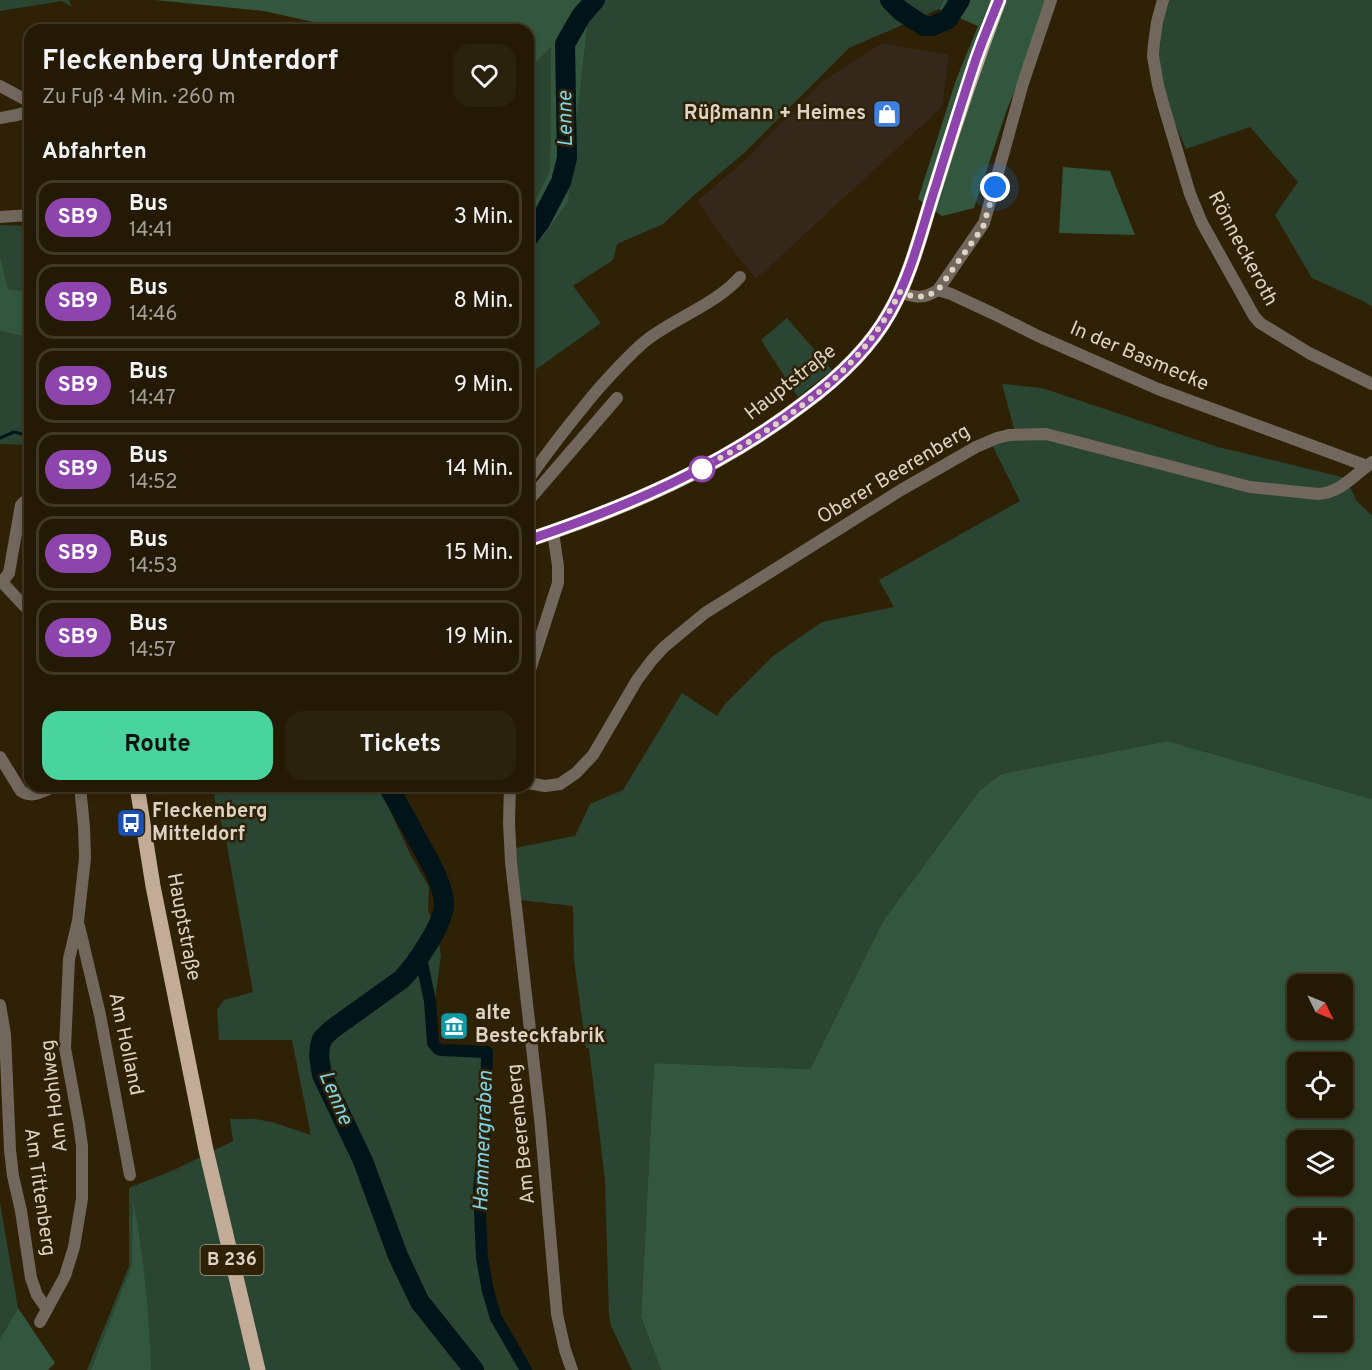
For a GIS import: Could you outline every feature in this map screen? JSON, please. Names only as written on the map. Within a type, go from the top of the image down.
[{"type":"main road","name":"Hauptstraße","points":[[534,538],[644,496],[748,443],[830,384],[854,361],[875,336],[889,314],[908,273],[976,59],[999,0]]},
{"type":"main road","name":"Hauptstraße","points":[[138,792],[153,886],[208,1160],[258,1370]]},
{"type":"street","points":[[900,292],[912,297],[922,297],[938,290],[984,223],[1023,82],[1051,0]]},
{"type":"street","name":"Rönneckeroth","points":[[1163,0],[1154,44],[1158,85],[1190,194],[1208,233],[1260,323],[1309,353],[1372,384]]},
{"type":"street","points":[[0,86],[24,99]]},
{"type":"street","points":[[0,118],[24,113]]},
{"type":"street","points":[[0,217],[24,216]]},
{"type":"street","points":[[534,472],[580,411],[631,354],[667,325],[729,289],[740,277]]},
{"type":"street","name":"In der Basmecke","points":[[938,290],[1158,389],[1369,464]]},
{"type":"street","points":[[534,494],[617,398]]},
{"type":"street","name":"Oberer Beerenberg","points":[[534,784],[545,786],[560,784],[576,773],[592,755],[637,680],[652,660],[705,613],[910,485],[956,458],[997,438],[1022,434],[1046,434],[1250,487],[1318,494],[1324,494],[1351,480],[1369,464]]},
{"type":"street","points":[[24,502],[21,505],[9,573],[1,581],[24,606]]},
{"type":"street","points":[[534,657],[558,583],[553,532]]},
{"type":"street","points":[[0,757],[24,794],[41,792]]},
{"type":"street","name":"Am Hohlweg","points":[[40,1322],[65,1276],[74,1248],[82,1199],[82,1146],[65,1048],[69,959],[78,921],[85,858],[81,792]]},
{"type":"street","name":"Am Beerenberg","points":[[510,792],[511,862],[540,1118],[557,1314],[563,1344],[572,1370]]},
{"type":"street","name":"Am Holland","points":[[78,921],[100,1015],[130,1175]]},
{"type":"street","name":"Am Tittenberg","points":[[0,1005],[5,1034],[13,1176],[31,1278],[37,1295],[47,1309]]},
{"type":"shaded area","points":[[882,43],[949,55],[942,107],[756,279],[697,201],[743,162],[823,81]]},
{"type":"green space","points":[[0,0],[69,0],[72,7],[62,1],[0,11]]},
{"type":"green space","points":[[155,0],[603,0],[588,20],[568,202],[542,238],[534,245],[534,202],[550,171],[551,46],[534,64],[534,24],[326,24],[264,11]]},
{"type":"green space","points":[[603,0],[944,0],[939,9],[849,48],[743,154],[663,224],[617,244],[613,260],[573,286],[601,323],[534,371],[534,245],[542,238],[568,202],[588,20]]},
{"type":"green space","points":[[944,0],[1051,0],[1006,112],[974,208],[942,216],[918,199],[956,80],[978,26],[939,9]]},
{"type":"green space","points":[[1166,0],[1372,0],[1372,307],[1312,278],[1275,215],[1298,182],[1250,127],[1186,149],[1167,105],[1158,67]]},
{"type":"green space","points":[[551,44],[550,171],[534,202],[534,64]]},
{"type":"green space","points":[[1063,167],[1110,171],[1135,235],[1059,233]]},
{"type":"green space","points":[[0,225],[24,226],[24,290],[8,289],[0,255]]},
{"type":"green space","points":[[0,255],[8,289],[24,290],[24,337],[0,331]]},
{"type":"green space","points":[[787,318],[832,370],[798,397],[761,340]]},
{"type":"green space","points":[[0,331],[24,337],[24,445],[0,444]]},
{"type":"green space","points":[[1002,384],[1042,388],[1218,447],[1346,478],[1356,500],[1372,516],[1372,799],[1167,741],[1001,774],[979,791],[883,921],[810,1069],[654,1063],[641,1317],[661,1370],[632,1370],[611,1326],[609,1316],[605,1180],[589,1048],[586,1048],[574,960],[573,906],[521,900],[515,848],[575,836],[590,804],[623,790],[682,693],[717,716],[725,704],[773,656],[822,622],[894,607],[879,580],[1020,501],[991,443],[1015,432]]},
{"type":"green space","points":[[1167,741],[1372,799],[1372,1370],[661,1370],[641,1317],[654,1063],[810,1069],[883,921],[979,791],[1001,774]]},
{"type":"green space","points":[[216,792],[382,792],[409,852],[429,887],[428,910],[438,938],[441,955],[432,1023],[433,1043],[441,1050],[487,1052],[486,1119],[479,1189],[482,1258],[496,1318],[526,1370],[481,1370],[439,1314],[399,1237],[363,1147],[363,1186],[380,1231],[421,1311],[468,1370],[87,1370],[129,1266],[129,1188],[176,1169],[233,1141],[230,1119],[272,1122],[311,1135],[292,1040],[219,1040],[217,1010],[224,1000],[253,992],[226,840],[214,797]]},
{"type":"green space","points":[[332,1085],[363,1147],[399,1237],[439,1314],[481,1370],[468,1370],[421,1311],[380,1231],[363,1186],[321,1095]]},
{"type":"green space","points":[[133,1201],[145,1285],[151,1370],[91,1370],[132,1265]]},
{"type":"green space","points":[[0,1203],[18,1308],[0,1339]]},
{"type":"green space","points":[[18,1308],[55,1363],[48,1370],[0,1370],[0,1339]]},
{"type":"waterway","name":"Lenne","points":[[534,230],[561,182],[567,158],[565,44],[581,16],[595,0]]},
{"type":"waterway","name":"Lenne","points":[[890,0],[901,11],[924,26],[933,26],[948,19],[960,0]]},
{"type":"waterway","points":[[0,438],[14,432],[24,434]]},
{"type":"waterway","name":"Lenne","points":[[391,792],[437,878],[443,894],[443,911],[435,932],[408,973],[331,1030],[322,1039],[319,1056],[322,1075],[363,1161],[398,1256],[420,1302],[474,1370]]},
{"type":"waterway","name":"Hammergraben","points":[[423,949],[422,963],[430,1001],[433,1043],[441,1050],[487,1052],[486,1119],[479,1189],[482,1258],[496,1318],[526,1370]]},
{"type":"bus line","name":"SB9","points":[[534,538],[644,496],[748,443],[830,384],[854,361],[875,336],[889,314],[908,273],[976,59],[999,0]]},
{"type":"place","name":"Rüßmann + Heimes","points":[[887,114]]},
{"type":"place","name":"Fleckenberg Mitteldorf","points":[[131,823]]},
{"type":"place","name":"alte Besteckfabrik","points":[[454,1026]]},
{"type":"route","points":[[702,469],[748,443],[830,384],[875,336],[900,292],[917,298],[938,290],[983,227],[995,187]]}]
